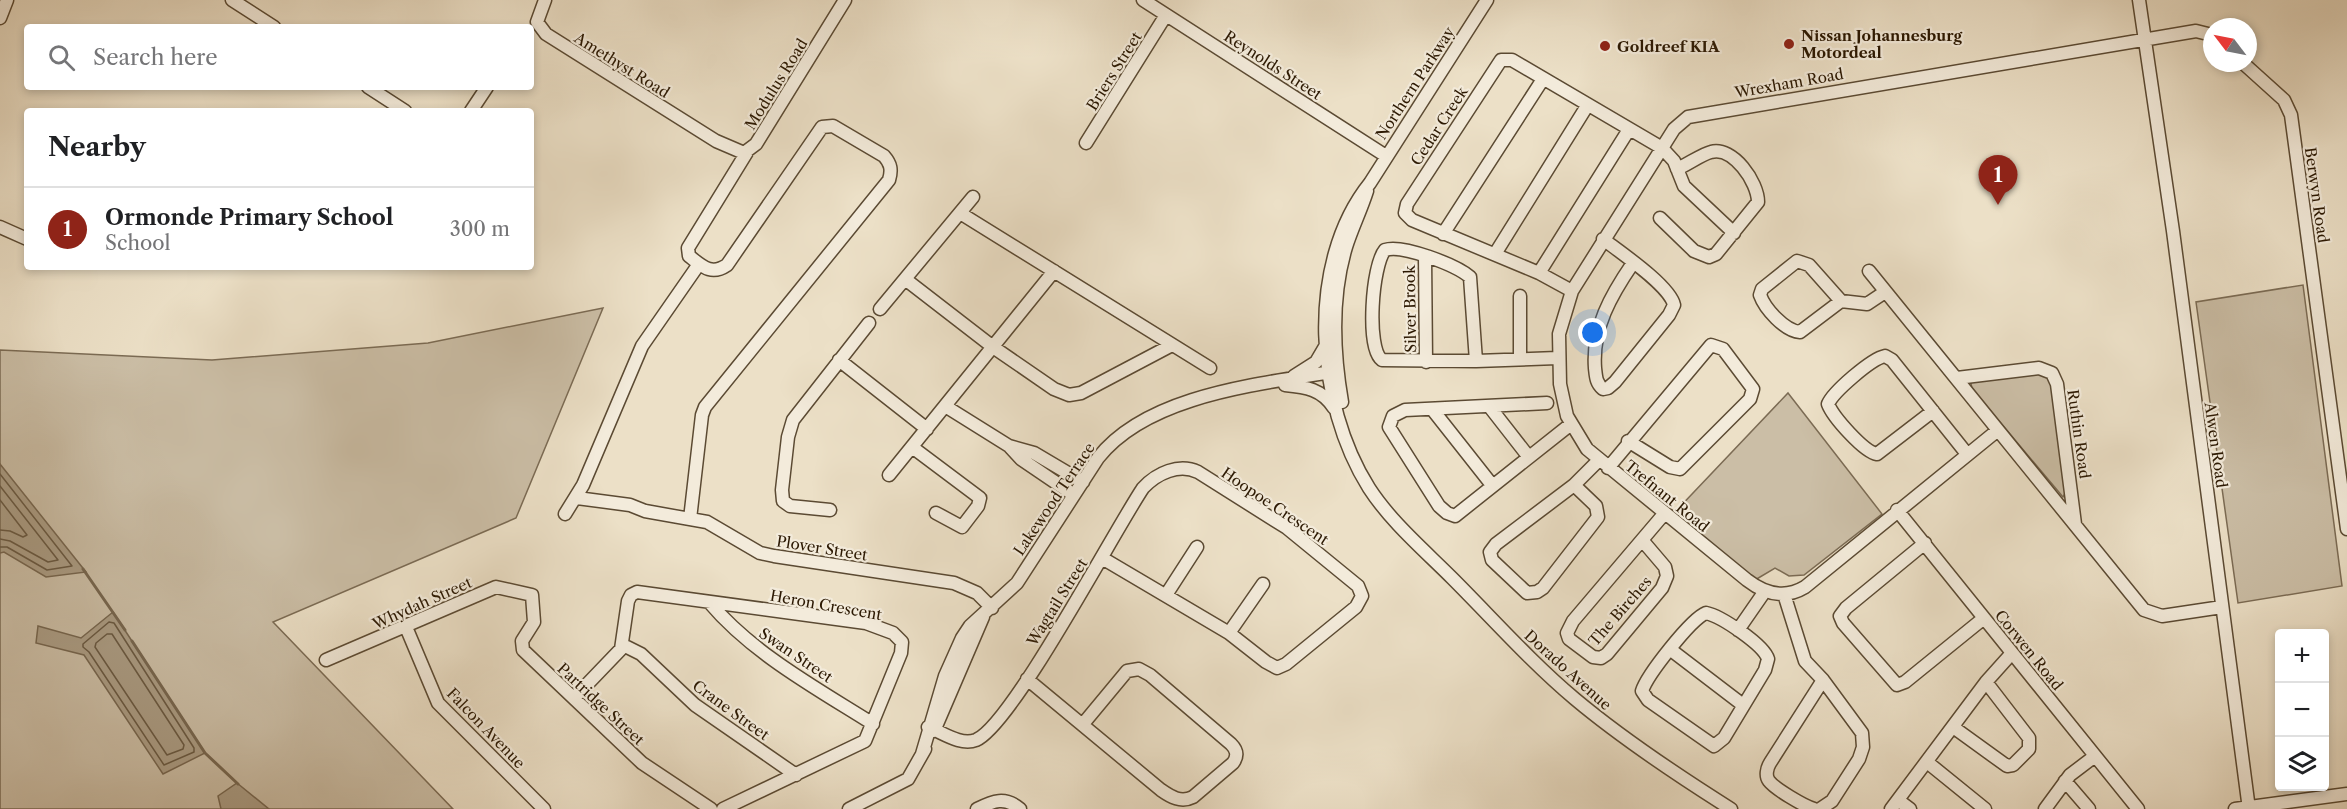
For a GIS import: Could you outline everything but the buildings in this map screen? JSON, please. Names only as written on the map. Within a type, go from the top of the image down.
[{"type":"street","points":[[0,18],[7,0]]},
{"type":"street","points":[[232,0],[269,24]]},
{"type":"street","name":"Amethyst Road","points":[[544,0],[538,17],[537,32],[716,141]]},
{"type":"street","name":"Modulus Road","points":[[716,141],[739,152],[747,152],[756,144],[845,0]]},
{"type":"street","name":"Reynolds Street","points":[[1143,0],[1386,156]]},
{"type":"street","name":"Northern Parkway","points":[[1332,372],[1326,344],[1329,283],[1338,243],[1353,204],[1370,183],[1487,0]]},
{"type":"street","name":"Alwen Road","points":[[2139,0],[2147,40],[2249,808]]},
{"type":"street","name":"Alwen Road","points":[[2146,0],[2147,40]]},
{"type":"street","name":"Briers Street","points":[[1086,143],[1166,15]]},
{"type":"street","points":[[2147,40],[2196,31],[2203,33]]},
{"type":"street","name":"Wrexham Road","points":[[1662,148],[1680,123],[1699,114],[2147,40]]},
{"type":"street","name":"Cedar Creek","points":[[1572,291],[1539,273],[1412,220],[1404,210],[1487,78],[1501,60],[1507,59],[1628,131],[1662,148]]},
{"type":"street","name":"Berwyn Road","points":[[2253,72],[2284,100],[2291,115],[2342,453],[2347,529]]},
{"type":"street","points":[[1443,234],[1543,79]]},
{"type":"street","points":[[373,90],[400,108]]},
{"type":"street","points":[[473,108],[485,90]]},
{"type":"street","points":[[1495,254],[1587,106]]},
{"type":"street","points":[[690,519],[702,415],[705,407],[889,180],[892,172],[890,162],[884,156],[833,126],[822,127],[727,265],[719,271],[711,271],[689,256],[691,241],[747,152]]},
{"type":"street","points":[[1539,273],[1628,131]]},
{"type":"street","points":[[1662,148],[1674,161],[1684,186],[1734,233]]},
{"type":"street","name":"Trefnant Road","points":[[1662,148],[1572,291],[1562,317],[1557,358],[1563,403],[1571,424],[1583,443],[1604,464],[1752,584],[1766,591],[1784,594]]},
{"type":"street","points":[[1660,218],[1694,251],[1704,256],[1716,254],[1755,208],[1758,198],[1737,162],[1721,151],[1709,152],[1677,169]]},
{"type":"street","name":"Northern Parkway","points":[[1332,372],[1340,274],[1347,246],[1370,183]]},
{"type":"street","points":[[879,309],[973,197]]},
{"type":"street","points":[[960,213],[1210,368]]},
{"type":"street","points":[[0,227],[24,238]]},
{"type":"street","points":[[1604,239],[1633,263],[1671,296],[1674,305],[1670,315],[1605,390],[1597,382],[1595,344],[1607,306],[1633,263]]},
{"type":"street","name":"Silver Brook","points":[[1476,362],[1472,280],[1465,273],[1425,255],[1392,248],[1384,250],[1379,260],[1374,284],[1374,342],[1378,358],[1389,362],[1476,362],[1557,358]]},
{"type":"street","name":"Silver Brook","points":[[1425,255],[1426,362]]},
{"type":"street","points":[[1842,301],[1809,265],[1800,261],[1794,262],[1762,289],[1760,295],[1787,328],[1800,332],[1842,301],[1867,303],[1885,292]]},
{"type":"street","points":[[565,514],[577,498],[642,346],[699,264]]},
{"type":"street","points":[[889,475],[1054,271]]},
{"type":"street","points":[[1869,271],[2145,612],[2168,615],[2222,607]]},
{"type":"street","points":[[905,279],[993,347],[1054,389],[1072,395],[1085,391],[1172,345]]},
{"type":"street","points":[[1520,296],[1520,359]]},
{"type":"street","points":[[830,510],[790,506],[783,501],[782,490],[788,437],[793,420],[869,323]]},
{"type":"street","points":[[1277,382],[1316,362],[1326,344]]},
{"type":"street","points":[[1574,484],[1596,506],[1599,517],[1543,588],[1537,592],[1527,593],[1492,560],[1490,552],[1574,484],[1604,464],[1628,441],[1711,345],[1723,350],[1753,389],[1750,399],[1680,469],[1670,467],[1628,441]]},
{"type":"street","points":[[1933,411],[1877,454],[1873,454],[1863,447],[1828,404],[1833,396],[1875,360],[1885,356],[1892,360],[1933,411],[1967,454]]},
{"type":"street","points":[[839,360],[927,429]]},
{"type":"street","name":"Ruthin Road","points":[[1957,378],[2039,368],[2052,373],[2057,384],[2076,526]]},
{"type":"street","name":"Lakewood Terrace","points":[[849,809],[908,779],[922,754],[987,612],[1017,583],[1074,495],[1112,442],[1158,414],[1193,399],[1332,372]]},
{"type":"street","name":"Dorado Avenue","points":[[1332,372],[1337,411],[1356,463],[1368,486],[1404,529],[1514,642],[1577,700],[1665,767],[1731,809]]},
{"type":"street","name":"Dorado Avenue","points":[[1332,372],[1355,441],[1372,477],[1404,529]]},
{"type":"street","points":[[1277,382],[1316,390],[1329,400],[1337,411]]},
{"type":"street","points":[[1546,403],[1405,410],[1393,416],[1389,423],[1393,434],[1439,506],[1447,513],[1458,514],[1571,424]]},
{"type":"street","points":[[945,406],[1009,446],[1021,459],[1074,495]]},
{"type":"street","points":[[1489,406],[1528,456]]},
{"type":"street","points":[[1432,409],[1492,485]]},
{"type":"street","points":[[1820,809],[1827,806],[1839,792],[1856,765],[1863,747],[1858,725],[1805,661],[1784,594],[1805,587],[1998,430]]},
{"type":"street","points":[[1009,446],[1034,453],[1083,482]]},
{"type":"street","points":[[912,447],[980,498],[978,506],[962,527],[936,513]]},
{"type":"street","name":"Wagtail Street","points":[[932,728],[960,740],[977,739],[1000,717],[1027,679],[1147,483],[1178,468],[1188,468],[1198,472]]},
{"type":"street","name":"Hoopoe Crescent","points":[[1102,558],[1229,633],[1269,665],[1280,668],[1356,607],[1362,594],[1353,582],[1287,528],[1198,472]]},
{"type":"street","name":"Plover Street","points":[[577,498],[630,505],[645,511],[690,519],[721,528],[760,553],[954,583],[976,593],[987,612]]},
{"type":"street","name":"Corwen Road","points":[[1897,510],[2138,809]]},
{"type":"street","name":"The Birches","points":[[1642,540],[1665,567],[1665,583],[1606,654],[1596,658],[1569,639],[1568,630],[1642,540],[1664,514]]},
{"type":"street","points":[[1925,543],[1846,608],[1840,616],[1843,624],[1897,685],[1905,682],[1984,618]]},
{"type":"street","points":[[1166,595],[1197,547]]},
{"type":"street","points":[[1229,633],[1263,584]]},
{"type":"street","name":"Whydah Street","points":[[326,660],[496,587],[532,595]]},
{"type":"street","points":[[1738,630],[1766,591]]},
{"type":"street","name":"Heron Crescent","points":[[623,645],[628,601],[633,593],[866,623],[898,636],[902,648],[873,724],[862,744],[745,802]]},
{"type":"street","name":"Partridge Street","points":[[532,595],[534,622],[522,641],[522,649],[642,763],[711,809]]},
{"type":"street","name":"Swan Street","points":[[709,602],[729,625],[753,645],[873,724]]},
{"type":"street","points":[[1704,613],[1716,615],[1738,630],[1765,651],[1768,659],[1765,670],[1722,741],[1714,746],[1648,700],[1643,695],[1642,688],[1671,650],[1704,613]]},
{"type":"street","name":"Falcon Avenue","points":[[406,627],[438,703],[544,809]]},
{"type":"street","points":[[573,698],[617,655],[623,645]]},
{"type":"street","name":"Crane Street","points":[[623,645],[641,654],[695,705],[796,775]]},
{"type":"street","points":[[1671,650],[1743,705]]},
{"type":"street","points":[[1910,809],[1894,804],[1986,682],[2012,653]]},
{"type":"street","points":[[1027,679],[1161,790],[1182,800],[1195,795],[1233,763],[1236,757],[1236,750],[1231,744],[1150,675],[1139,669],[1127,671],[1083,724]]},
{"type":"street","points":[[1814,809],[1771,783],[1767,774],[1770,763],[1823,680]]},
{"type":"street","points":[[1953,727],[2007,766],[2013,765],[2029,749],[2029,738],[1986,682]]},
{"type":"street","points":[[2045,809],[2066,781],[2095,756]]},
{"type":"street","points":[[1927,762],[1985,809]]},
{"type":"street","points":[[2066,781],[2089,809]]},
{"type":"street","points":[[2235,809],[2346,794]]},
{"type":"street","points":[[977,809],[1002,800],[1009,801],[1020,809]]},
{"type":"street","points":[[727,808],[745,802]]},
{"type":"shaded area","points":[[2303,285],[2342,586],[2238,603],[2196,302]]},
{"type":"shaded area","points":[[603,308],[516,518],[273,622],[453,809],[0,809],[0,350],[212,360],[428,343]]},
{"type":"shaded area","points":[[2043,372],[2052,383],[2066,492],[2063,497],[1972,389],[1971,383],[1973,380]]},
{"type":"shaded area","points":[[1788,393],[1882,514],[1804,575],[1789,576],[1775,568],[1755,580],[1674,513]]},
{"type":"water","points":[[0,464],[86,572],[46,577],[4,552],[0,553]]},
{"type":"water","points":[[113,612],[205,753],[163,774],[84,655],[36,643],[38,626],[81,638]]},
{"type":"water","points":[[237,783],[269,809],[221,809],[218,796]]},
{"type":"waterway","points":[[83,569],[125,630]]},
{"type":"waterway","points":[[132,641],[205,753],[238,784]]},
{"type":"place","name":"Nissan Johannesburg Motordeal","points":[[1789,44]]},
{"type":"place","name":"Goldreef KIA","points":[[1605,46]]},
{"type":"place","name":"Ormonde Primary School","points":[[1998,205]]}]
